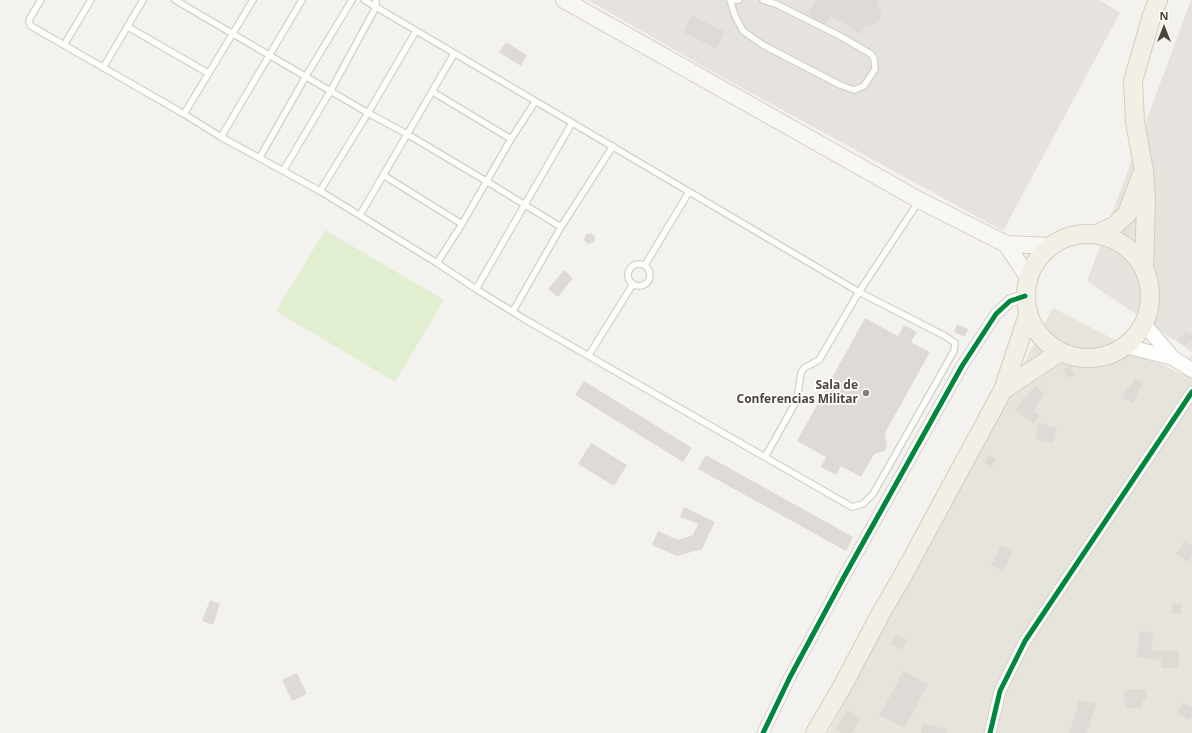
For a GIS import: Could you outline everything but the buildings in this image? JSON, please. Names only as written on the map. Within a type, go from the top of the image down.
[{"type":"main road","points":[[564,0],[919,200],[1006,244],[1051,246]]},
{"type":"main road","points":[[1144,267],[1132,252],[1124,245],[1107,236],[1097,234],[1078,234],[1068,237],[1051,246],[1037,260],[1028,277],[1025,296],[1028,315],[1032,324],[1044,340],[1060,352],[1078,358],[1098,358],[1117,351],[1132,340],[1144,324],[1148,315],[1151,296],[1150,286],[1144,267],[1146,200],[1144,171],[1135,122],[1133,81],[1152,15],[1158,0]]},
{"type":"main road","points":[[1097,234],[1114,226],[1127,214],[1144,171]]},
{"type":"main road","points":[[1006,244],[1028,277]]},
{"type":"main road","points":[[815,733],[842,687],[881,612],[912,560],[1003,390],[1028,315]]},
{"type":"main road","points":[[1003,390],[1060,352]]},
{"type":"street","points":[[763,733],[790,677],[845,575],[962,366],[996,314],[1010,302],[1025,296]]},
{"type":"street","points":[[1144,324],[1173,358],[1192,370]]},
{"type":"street","points":[[1125,346],[1173,358]]},
{"type":"street","points":[[990,733],[1000,691],[1025,641],[1192,392]]},
{"type":"lane","points":[[41,0],[29,22],[31,26],[221,137],[320,191],[513,311],[852,507],[863,504],[873,494],[954,351],[955,343],[945,336],[859,292],[364,0]]},
{"type":"lane","points":[[64,45],[91,0]]},
{"type":"lane","points":[[103,68],[143,0]]},
{"type":"lane","points":[[175,0],[486,180],[524,206],[561,227]]},
{"type":"lane","points":[[184,114],[253,0]]},
{"type":"lane","points":[[221,137],[302,0]]},
{"type":"lane","points":[[260,158],[306,76],[352,0]]},
{"type":"lane","points":[[283,171],[331,90],[376,7],[376,0]]},
{"type":"lane","points":[[739,0],[730,0],[735,16],[743,31],[763,45],[840,85],[854,90],[864,86],[875,69],[874,59],[871,54],[776,4],[763,0]]},
{"type":"lane","points":[[128,27],[208,74]]},
{"type":"lane","points":[[320,191],[416,31]]},
{"type":"lane","points":[[360,215],[454,54]]},
{"type":"lane","points":[[433,92],[511,139]]},
{"type":"lane","points":[[437,263],[462,224],[486,180],[535,102]]},
{"type":"lane","points":[[476,289],[572,123]]},
{"type":"lane","points":[[513,311],[561,227],[613,146]]},
{"type":"lane","points":[[382,175],[462,224]]},
{"type":"lane","points":[[645,266],[689,192]]},
{"type":"lane","points":[[765,457],[798,400],[801,374],[804,368],[819,360],[859,292],[919,200]]},
{"type":"lane","points":[[636,264],[645,266],[649,270],[649,279],[642,285],[633,284],[628,277],[629,269],[636,264]]},
{"type":"lane","points":[[589,356],[633,284]]},
{"type":"shaded area","points":[[588,0],[1100,0],[1120,13],[1003,231],[704,67]]},
{"type":"shaded area","points":[[1192,0],[1192,352],[1087,281]]},
{"type":"shaded area","points":[[1053,308],[1181,374],[1192,353],[1192,733],[828,733]]},
{"type":"green space","points":[[325,230],[444,300],[395,382],[276,311]]},
{"type":"cycle path","points":[[763,733],[790,677],[845,575],[962,366],[996,314],[1010,301],[1025,296]]},
{"type":"cycle path","points":[[990,733],[1000,691],[1025,641],[1192,392]]},
{"type":"place","name":"Sala de Conferencias Militar","points":[[866,393]]}]
